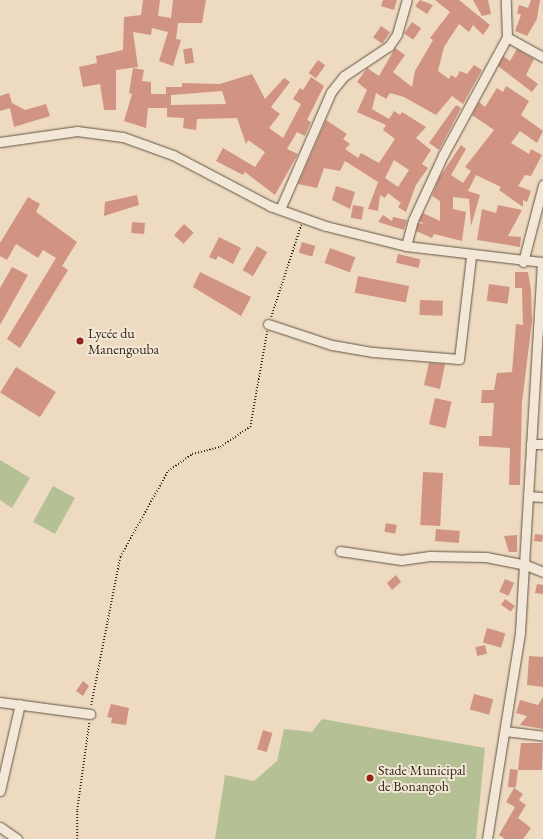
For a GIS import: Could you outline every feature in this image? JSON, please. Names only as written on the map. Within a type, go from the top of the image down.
[{"type":"street","points":[[281,207],[332,92],[344,76],[389,46],[397,34],[407,0]]},
{"type":"street","points":[[406,246],[413,220],[443,155],[507,37],[506,0]]},
{"type":"street","points":[[507,37],[543,57]]},
{"type":"street","points":[[0,142],[77,131],[123,137],[173,155],[270,206],[281,207],[304,218],[406,246],[471,257],[523,262],[543,262],[528,496],[526,565],[520,632],[487,839]]},
{"type":"street","points":[[523,262],[543,185]]},
{"type":"street","points":[[268,324],[339,346],[459,358],[471,257]]},
{"type":"street","points":[[531,444],[543,444]]},
{"type":"street","points":[[528,496],[543,497]]},
{"type":"street","points":[[340,551],[400,560],[430,556],[486,557],[526,565],[543,572]]},
{"type":"street","points":[[0,702],[90,714]]},
{"type":"street","points":[[0,791],[20,704]]},
{"type":"street","points":[[505,731],[543,736]]},
{"type":"street","points":[[0,827],[17,839]]},
{"type":"path","points":[[77,839],[77,810],[95,669],[120,557],[168,471],[192,454],[220,447],[250,427],[268,324],[304,218]]},
{"type":"green space","points":[[0,460],[30,478],[12,508],[0,500]]},
{"type":"green space","points":[[53,486],[75,498],[55,534],[33,522]]},
{"type":"green space","name":"Stade Municipal de Bonangoh","points":[[322,719],[485,748],[476,839],[215,839],[225,775],[254,781],[277,761],[284,729],[312,732]]},
{"type":"building","points":[[143,0],[160,0],[158,16],[171,18],[173,0],[206,0],[202,23],[178,23],[176,39],[181,40],[173,66],[159,61],[168,32],[152,28],[151,35],[133,32],[138,67],[116,70],[116,110],[104,110],[100,84],[83,87],[79,67],[97,63],[96,56],[123,50],[124,17],[141,15]]},
{"type":"building","points":[[383,0],[397,0],[394,10],[381,6]]},
{"type":"building","points":[[420,0],[433,5],[427,14],[415,6]]},
{"type":"building","points":[[435,0],[459,0],[490,25],[483,35],[473,25],[469,32],[459,24],[444,47],[438,71],[449,79],[451,75],[456,78],[460,71],[467,74],[474,65],[482,70],[463,104],[452,96],[436,115],[404,97],[390,93],[386,99],[376,93],[372,109],[389,119],[394,111],[400,115],[402,112],[426,127],[416,138],[431,150],[422,164],[428,168],[416,185],[406,212],[398,207],[401,203],[388,193],[385,198],[380,195],[378,211],[368,209],[378,182],[345,161],[340,171],[324,168],[317,188],[298,184],[326,120],[347,134],[343,139],[350,144],[345,149],[358,158],[361,153],[379,163],[395,139],[383,130],[386,125],[357,112],[367,90],[357,82],[367,68],[379,76],[395,48],[405,55],[393,72],[412,87],[415,71],[433,40],[430,38],[450,12]],"holes":[[[394,160],[409,170],[398,187],[385,178]]]},
{"type":"building","points":[[473,0],[488,0],[491,14],[482,16]]},
{"type":"building","points":[[531,0],[540,0],[537,19],[527,36],[515,31],[521,15],[517,13],[519,5],[528,8]]},
{"type":"building","points":[[412,22],[421,28],[413,40],[404,34]]},
{"type":"building","points":[[381,26],[390,32],[382,44],[373,38]]},
{"type":"building","points":[[192,48],[194,63],[185,64],[183,49]]},
{"type":"building","points":[[517,49],[534,59],[526,75],[538,84],[532,92],[498,66],[503,56],[510,61]]},
{"type":"building","points":[[318,60],[325,65],[316,78],[309,73]]},
{"type":"building","points":[[133,68],[144,70],[142,81],[151,82],[151,94],[166,94],[166,87],[182,87],[182,83],[220,84],[252,74],[265,99],[284,78],[290,82],[271,107],[280,114],[269,128],[283,138],[301,104],[293,99],[300,88],[303,90],[311,77],[324,86],[307,120],[311,122],[305,136],[297,132],[287,149],[298,154],[275,195],[245,172],[243,175],[216,161],[223,148],[255,167],[265,152],[248,140],[246,144],[237,118],[197,119],[196,130],[183,128],[184,118],[167,117],[167,108],[148,108],[146,128],[124,121],[132,94],[129,93]],"holes":[[[222,91],[226,104],[171,105],[171,95]]]},
{"type":"building","points":[[506,86],[529,101],[521,115],[543,131],[537,143],[520,131],[511,143],[529,154],[531,149],[542,155],[531,176],[525,175],[518,186],[531,191],[527,202],[523,200],[523,207],[499,190],[501,187],[476,175],[468,191],[480,195],[471,226],[469,199],[453,197],[453,209],[466,212],[462,241],[434,234],[432,238],[416,231],[418,223],[424,224],[419,221],[423,213],[440,221],[440,201],[432,196],[439,178],[461,145],[466,149],[451,175],[463,183],[471,171],[465,167],[494,130],[472,115],[479,102],[485,107],[497,88],[503,92]]},
{"type":"building","points":[[9,93],[12,103],[25,110],[46,104],[50,116],[14,127],[10,108],[0,111],[0,96]]},
{"type":"building","points":[[456,105],[461,108],[439,150],[429,143]]},
{"type":"building","points":[[336,186],[355,192],[350,209],[332,200]]},
{"type":"building","points":[[137,195],[139,205],[104,216],[105,202]]},
{"type":"building","points":[[28,197],[40,204],[36,212],[77,242],[62,266],[68,270],[20,348],[7,339],[56,258],[43,250],[38,258],[16,244],[7,260],[0,256],[0,243]]},
{"type":"building","points":[[353,205],[364,207],[362,220],[351,218]]},
{"type":"building","points":[[498,205],[522,210],[508,236],[521,237],[520,247],[477,240],[482,209],[496,213]]},
{"type":"building","points":[[383,215],[392,221],[393,217],[407,220],[404,230],[378,222]]},
{"type":"building","points":[[132,222],[145,223],[144,234],[131,233]]},
{"type":"building","points":[[184,224],[194,233],[184,244],[174,235]]},
{"type":"building","points":[[219,237],[241,248],[233,264],[218,256],[216,260],[209,257]]},
{"type":"building","points":[[302,242],[315,246],[312,257],[299,253]]},
{"type":"building","points":[[257,246],[267,252],[253,276],[243,270]]},
{"type":"building","points":[[330,248],[355,257],[350,272],[325,263]]},
{"type":"building","points":[[398,254],[420,259],[418,268],[396,263]]},
{"type":"building","points":[[12,267],[28,275],[0,325],[0,288]]},
{"type":"building","points":[[200,272],[251,297],[241,316],[193,287]]},
{"type":"building","points":[[515,272],[528,272],[531,290],[532,321],[522,402],[520,485],[509,485],[510,448],[479,446],[479,436],[492,436],[494,403],[481,403],[482,390],[494,390],[497,373],[512,372],[516,324],[523,325],[522,288],[515,288]]},
{"type":"building","points":[[358,276],[409,286],[406,303],[355,293]]},
{"type":"building","points":[[489,284],[510,287],[507,304],[487,301]]},
{"type":"building","points":[[420,300],[443,301],[442,316],[419,315]]},
{"type":"building","points":[[429,363],[445,364],[440,389],[424,385]]},
{"type":"building","points":[[16,367],[56,392],[40,417],[0,392]]},
{"type":"building","points":[[435,398],[452,402],[445,428],[429,424]]},
{"type":"building","points":[[423,472],[443,473],[440,526],[420,525]]},
{"type":"building","points":[[386,523],[397,525],[395,534],[384,532]]},
{"type":"building","points":[[436,529],[460,531],[459,543],[435,541]]},
{"type":"building","points":[[535,534],[543,535],[542,542],[534,541]]},
{"type":"building","points":[[517,535],[517,552],[509,552],[504,536]]},
{"type":"building","points":[[396,575],[401,582],[392,590],[387,583]]},
{"type":"building","points":[[505,579],[514,583],[508,596],[499,592]]},
{"type":"building","points":[[537,584],[543,585],[543,594],[535,593]]},
{"type":"building","points":[[505,599],[515,606],[511,612],[501,605]]},
{"type":"building","points":[[487,628],[505,633],[501,648],[483,642]]},
{"type":"building","points":[[485,645],[487,654],[477,656],[475,647]]},
{"type":"building","points":[[529,656],[543,657],[543,687],[527,685]]},
{"type":"building","points":[[83,681],[89,686],[83,696],[76,691]]},
{"type":"building","points":[[474,694],[493,699],[489,715],[470,709]]},
{"type":"building","points":[[543,697],[543,729],[520,725],[527,716],[516,713],[520,700],[538,705]]},
{"type":"building","points":[[111,704],[129,708],[126,725],[111,723],[112,718],[107,717]]},
{"type":"building","points":[[263,730],[273,733],[267,752],[257,749]]},
{"type":"building","points":[[521,743],[543,743],[542,770],[518,770]]},
{"type":"building","points":[[510,769],[518,770],[516,788],[508,787]]},
{"type":"building","points":[[514,788],[523,794],[519,800],[526,805],[518,818],[531,828],[523,839],[505,839],[499,835],[515,807],[506,802]]},
{"type":"place","name":"Lycée du Manengouba","points":[[80,341]]},
{"type":"place","name":"Stade Municipal de Bonangoh","points":[[370,778]]}]
